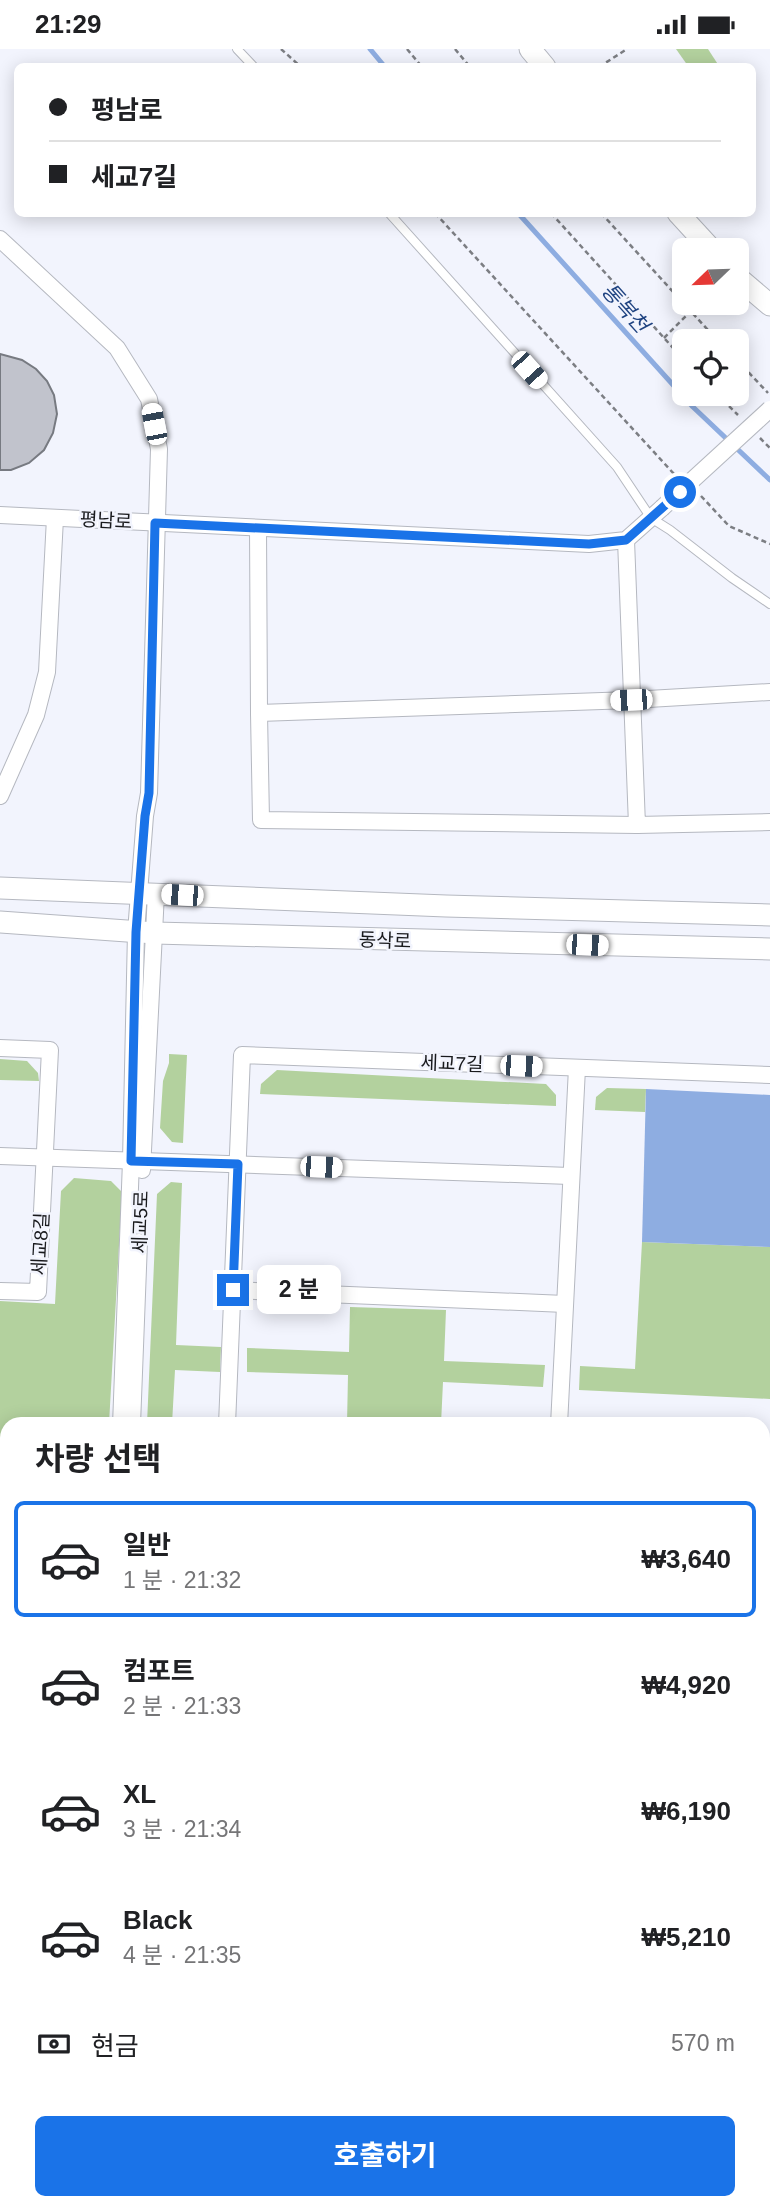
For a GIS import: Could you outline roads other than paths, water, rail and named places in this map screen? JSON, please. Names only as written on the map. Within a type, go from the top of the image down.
[{"type":"main road","points":[[530,49],[542,63]]},
{"type":"main road","points":[[682,217],[701,238]]},
{"type":"main road","points":[[749,287],[770,305]]},
{"type":"main road","name":"동삭로","points":[[0,888],[446,907],[770,915]]},
{"type":"main road","name":"동삭로","points":[[0,922],[146,932],[770,949]]},
{"type":"street","name":"세교5로","points":[[0,239],[117,348],[149,399],[159,449],[149,793],[145,816],[148,894],[137,1161],[132,1417]]},
{"type":"street","points":[[637,825],[626,540],[770,409]]},
{"type":"street","name":"평남로","points":[[0,515],[589,544],[626,540]]},
{"type":"street","points":[[0,796],[36,715],[47,672],[55,518]]},
{"type":"street","points":[[258,528],[261,820],[637,825],[770,822]]},
{"type":"street","points":[[259,713],[631,700],[770,692]]},
{"type":"street","name":"세교8길","points":[[0,1048],[50,1050],[38,1292],[0,1291]]},
{"type":"street","name":"세교7길","points":[[227,1417],[242,1055],[770,1075]]},
{"type":"street","points":[[559,1417],[576,1068]]},
{"type":"street","points":[[0,1156],[570,1176]]},
{"type":"street","name":"세교5로","points":[[121,1417],[137,1161]]},
{"type":"street","points":[[233,1290],[565,1304]]},
{"type":"lane","points":[[237,49],[250,63]]},
{"type":"lane","points":[[393,217],[656,513],[770,604]]},
{"type":"water","points":[[646,1089],[770,1095],[770,1247],[642,1242]]},
{"type":"waterway","name":"통복천","points":[[370,49],[382,63]]},
{"type":"waterway","name":"통복천","points":[[522,217],[693,407],[770,480]]}]
